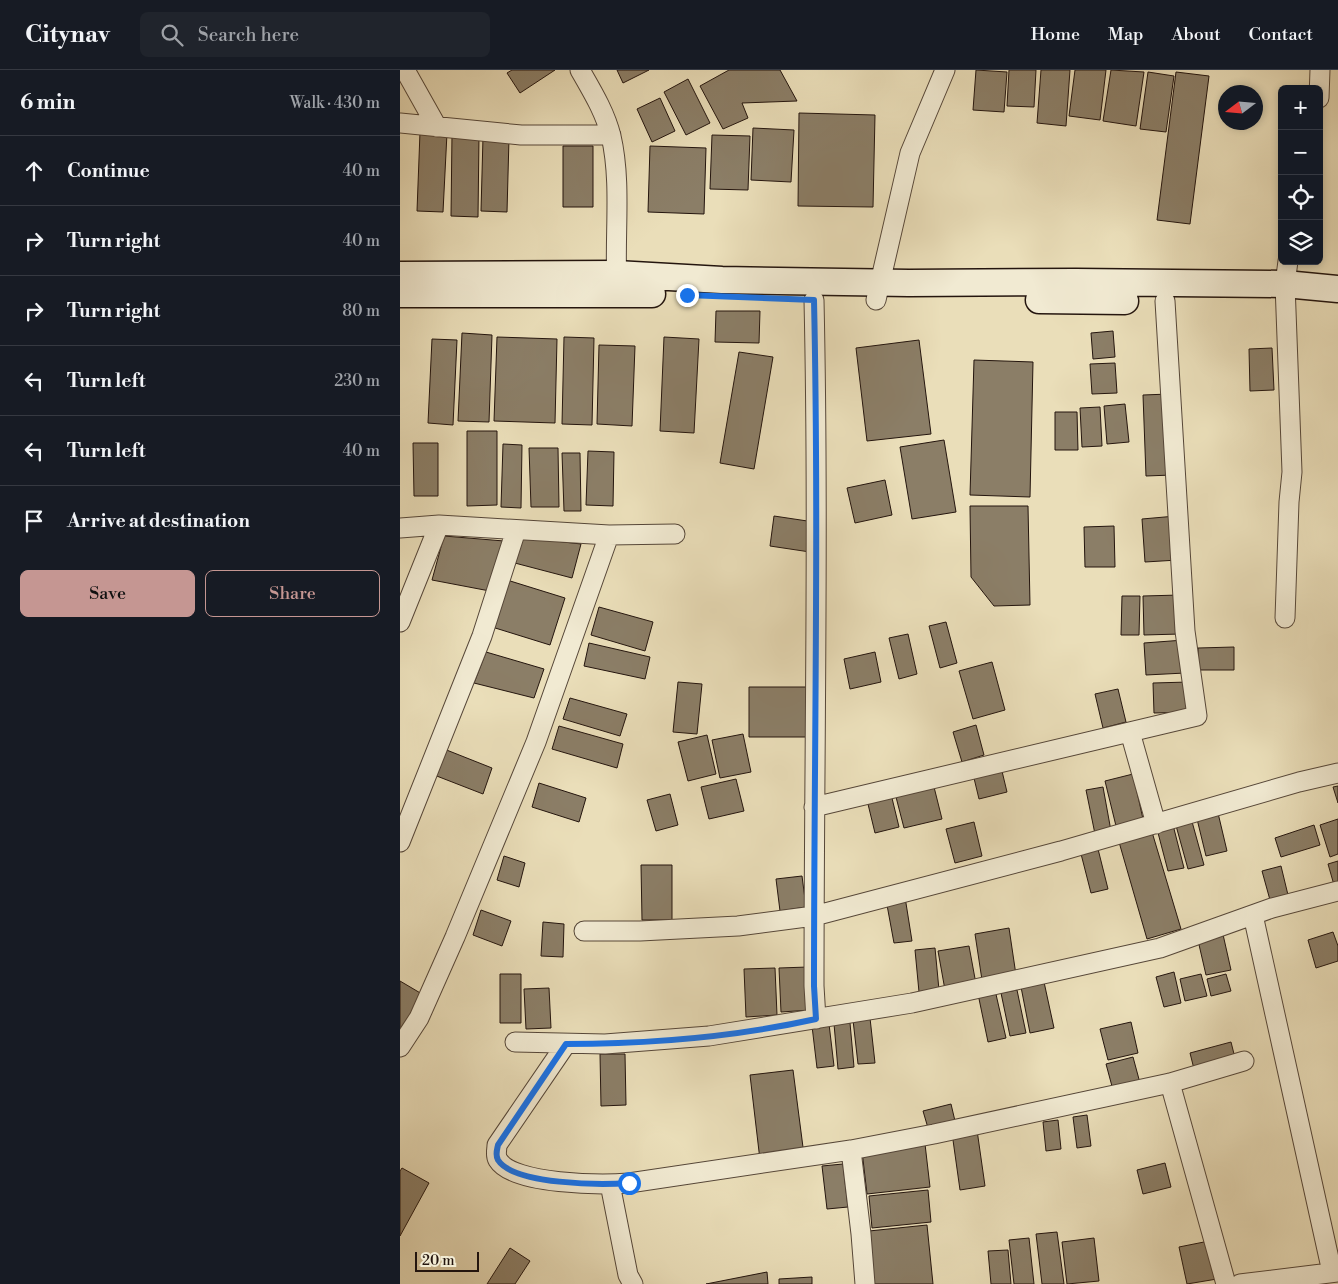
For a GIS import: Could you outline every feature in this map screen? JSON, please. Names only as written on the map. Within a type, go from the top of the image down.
[{"type":"street","points":[[405,70],[437,127]]},
{"type":"street","points":[[580,70],[603,111],[611,135],[616,163],[617,284]]},
{"type":"street","points":[[878,291],[910,153],[945,70]]},
{"type":"street","points":[[1319,85],[1320,70]]},
{"type":"street","points":[[400,123],[521,135],[611,135]]},
{"type":"street","points":[[400,275],[617,284],[814,300],[878,291],[1286,282],[1338,289]]},
{"type":"street","points":[[400,294],[722,280],[878,291],[1166,301],[1286,282],[1338,305]]},
{"type":"street","points":[[1285,618],[1289,502],[1292,472],[1286,282]]},
{"type":"street","points":[[814,300],[817,449],[814,808],[816,1019]]},
{"type":"street","points":[[814,808],[1197,716],[1185,631],[1166,301]]},
{"type":"street","points":[[400,622],[439,526]]},
{"type":"street","points":[[400,528],[439,526],[609,535],[675,534]]},
{"type":"street","points":[[400,842],[482,636],[516,530]]},
{"type":"street","points":[[400,1047],[419,1018],[456,937],[536,742],[609,535]]},
{"type":"street","points":[[1130,732],[1156,824]]},
{"type":"street","points":[[584,931],[640,931],[738,926],[814,916],[1061,851],[1299,782],[1338,773]]},
{"type":"street","points":[[515,1042],[605,1044],[709,1036],[912,1003],[1151,950],[1272,908],[1338,891]]},
{"type":"street","points":[[1240,1284],[1335,1272],[1253,915]]},
{"type":"street","points":[[566,1044],[498,1145],[496,1153],[497,1159],[514,1171],[528,1176],[565,1183],[610,1184],[851,1150],[1170,1083],[1244,1061]]},
{"type":"street","points":[[1170,1083],[1226,1284]]},
{"type":"street","points":[[851,1150],[865,1284]]},
{"type":"street","points":[[610,1184],[628,1281]]},
{"type":"building","points":[[512,70],[555,70],[520,93],[507,73]]},
{"type":"building","points":[[617,70],[649,70],[623,83]]},
{"type":"building","points":[[729,70],[780,70],[797,101],[742,103],[748,118],[723,129],[700,86]]},
{"type":"building","points":[[976,70],[1007,72],[1004,112],[973,110]]},
{"type":"building","points":[[1009,70],[1036,70],[1034,107],[1007,106]]},
{"type":"building","points":[[1041,70],[1070,70],[1066,126],[1037,123]]},
{"type":"building","points":[[1075,70],[1106,70],[1100,120],[1069,116]]},
{"type":"building","points":[[1111,70],[1144,72],[1136,126],[1103,121]]},
{"type":"building","points":[[1148,72],[1174,76],[1166,132],[1140,129]]},
{"type":"building","points":[[1176,72],[1209,76],[1190,224],[1157,220]]},
{"type":"building","points":[[688,79],[710,123],[686,135],[664,92]]},
{"type":"building","points":[[660,98],[675,131],[652,142],[637,109]]},
{"type":"building","points":[[799,113],[875,115],[873,207],[798,206]]},
{"type":"building","points":[[753,128],[794,130],[791,182],[751,180]]},
{"type":"building","points":[[420,132],[447,133],[443,212],[417,211]]},
{"type":"building","points":[[452,134],[479,135],[478,217],[451,216]]},
{"type":"building","points":[[712,135],[750,136],[748,190],[710,189]]},
{"type":"building","points":[[483,137],[509,138],[507,212],[481,211]]},
{"type":"building","points":[[563,146],[593,146],[593,207],[563,207]]},
{"type":"building","points":[[650,146],[706,148],[704,214],[648,212]]},
{"type":"building","points":[[716,311],[760,311],[759,343],[715,342]]},
{"type":"building","points":[[1113,331],[1115,357],[1093,359],[1091,333]]},
{"type":"building","points":[[462,333],[492,335],[489,422],[458,421]]},
{"type":"building","points":[[497,337],[557,339],[555,423],[494,421]]},
{"type":"building","points":[[564,337],[594,338],[592,425],[562,424]]},
{"type":"building","points":[[664,337],[699,339],[694,433],[660,431]]},
{"type":"building","points":[[432,339],[457,340],[453,425],[428,423]]},
{"type":"building","points":[[919,340],[931,434],[867,441],[856,348]]},
{"type":"building","points":[[599,345],[635,346],[632,426],[597,424]]},
{"type":"building","points":[[1272,348],[1274,390],[1250,391],[1249,349]]},
{"type":"building","points":[[739,352],[773,357],[754,469],[720,463]]},
{"type":"building","points":[[974,360],[1033,362],[1030,497],[970,495]]},
{"type":"building","points":[[1115,363],[1117,393],[1092,394],[1090,364]]},
{"type":"building","points":[[1169,394],[1172,475],[1146,476],[1143,395]]},
{"type":"building","points":[[1125,404],[1129,442],[1107,444],[1104,406]]},
{"type":"building","points":[[1100,407],[1102,446],[1082,447],[1080,408]]},
{"type":"building","points":[[1055,412],[1077,412],[1078,450],[1055,450]]},
{"type":"building","points":[[467,431],[497,431],[497,505],[467,506]]},
{"type":"building","points":[[944,440],[956,512],[912,519],[900,447]]},
{"type":"building","points":[[413,443],[438,443],[438,496],[414,496]]},
{"type":"building","points":[[503,444],[522,445],[521,508],[501,507]]},
{"type":"building","points":[[529,448],[558,448],[559,507],[531,507]]},
{"type":"building","points":[[588,451],[614,452],[613,506],[586,505]]},
{"type":"building","points":[[562,453],[580,453],[581,511],[564,511]]},
{"type":"building","points":[[885,480],[892,515],[855,523],[847,488]]},
{"type":"building","points":[[970,506],[1028,506],[1030,605],[994,606],[971,577]]},
{"type":"building","points":[[774,516],[814,522],[810,552],[770,546]]},
{"type":"building","points":[[1176,516],[1178,560],[1145,562],[1142,519]]},
{"type":"building","points":[[1114,526],[1115,567],[1085,567],[1084,527]]},
{"type":"building","points":[[444,536],[504,541],[495,592],[432,580]]},
{"type":"building","points":[[521,537],[581,544],[572,578],[511,562]]},
{"type":"building","points":[[507,580],[565,598],[550,645],[492,627]]},
{"type":"building","points":[[1180,595],[1180,634],[1144,635],[1143,596]]},
{"type":"building","points":[[1122,596],[1140,596],[1139,635],[1121,635]]},
{"type":"building","points":[[599,607],[653,622],[645,651],[591,635]]},
{"type":"building","points":[[946,622],[957,663],[940,668],[929,626]]},
{"type":"building","points":[[908,634],[917,674],[899,679],[889,638]]},
{"type":"building","points":[[1184,640],[1185,673],[1146,675],[1144,643]]},
{"type":"building","points":[[589,643],[650,657],[645,679],[584,666]]},
{"type":"building","points":[[1234,647],[1234,670],[1198,670],[1198,648]]},
{"type":"building","points":[[486,652],[544,669],[534,698],[474,683]]},
{"type":"building","points":[[875,652],[881,682],[850,689],[844,659]]},
{"type":"building","points":[[992,662],[1005,710],[973,719],[959,671]]},
{"type":"building","points":[[678,682],[702,684],[697,734],[673,732]]},
{"type":"building","points":[[1189,682],[1190,712],[1154,713],[1153,683]]},
{"type":"building","points":[[749,687],[810,687],[810,737],[749,737]]},
{"type":"building","points":[[1118,689],[1126,722],[1103,728],[1095,694]]},
{"type":"building","points":[[570,698],[627,714],[620,736],[563,719]]},
{"type":"building","points":[[976,725],[984,755],[962,762],[953,732]]},
{"type":"building","points":[[559,726],[623,744],[617,768],[552,749]]},
{"type":"building","points":[[743,734],[751,772],[720,778],[712,740]]},
{"type":"building","points":[[707,735],[716,774],[688,781],[678,742]]},
{"type":"building","points":[[439,747],[492,768],[483,794],[429,773]]},
{"type":"building","points":[[1001,767],[1007,792],[979,799],[973,774]]},
{"type":"building","points":[[1133,774],[1143,819],[1116,826],[1105,781]]},
{"type":"building","points":[[736,779],[744,811],[709,819],[701,787]]},
{"type":"building","points":[[539,783],[586,798],[579,822],[532,807]]},
{"type":"building","points":[[1338,786],[1338,803],[1333,787]]},
{"type":"building","points":[[934,787],[942,819],[904,828],[896,797]]},
{"type":"building","points":[[1103,787],[1111,831],[1095,834],[1086,790]]},
{"type":"building","points":[[670,794],[678,825],[656,831],[647,800]]},
{"type":"building","points":[[891,794],[899,827],[875,833],[867,800]]},
{"type":"building","points":[[1218,813],[1227,851],[1206,856],[1197,819]]},
{"type":"building","points":[[1191,818],[1204,865],[1188,869],[1175,822]]},
{"type":"building","points":[[1338,819],[1338,854],[1330,857],[1320,825]]},
{"type":"building","points":[[974,822],[982,856],[955,863],[946,829]]},
{"type":"building","points":[[1173,825],[1184,868],[1168,871],[1157,829]]},
{"type":"building","points":[[1314,825],[1320,845],[1281,857],[1275,838]]},
{"type":"building","points":[[1152,832],[1181,929],[1147,939],[1119,842]]},
{"type":"building","points":[[1097,845],[1108,889],[1091,893],[1080,850]]},
{"type":"building","points":[[504,856],[525,863],[519,887],[497,880]]},
{"type":"building","points":[[1338,861],[1338,884],[1334,885],[1328,864]]},
{"type":"building","points":[[641,865],[672,865],[672,920],[642,920]]},
{"type":"building","points":[[1281,866],[1288,895],[1270,900],[1262,871]]},
{"type":"building","points":[[802,876],[806,907],[780,911],[776,879]]},
{"type":"building","points":[[905,897],[912,941],[894,943],[887,905]]},
{"type":"building","points":[[481,910],[511,921],[502,946],[473,935]]},
{"type":"building","points":[[543,922],[564,924],[563,957],[541,956]]},
{"type":"building","points":[[1009,928],[1016,975],[982,980],[975,934]]},
{"type":"building","points":[[1222,930],[1231,970],[1206,975],[1197,936]]},
{"type":"building","points":[[1333,932],[1338,946],[1338,961],[1316,968],[1308,940]]},
{"type":"building","points":[[969,946],[976,984],[945,990],[938,951]]},
{"type":"building","points":[[935,948],[939,990],[919,992],[915,950]]},
{"type":"building","points":[[808,967],[810,1010],[781,1012],[779,968]]},
{"type":"building","points":[[775,968],[777,1015],[746,1017],[744,969]]},
{"type":"building","points":[[1174,972],[1181,1003],[1164,1007],[1156,977]]},
{"type":"building","points":[[500,974],[521,974],[521,1023],[500,1023]]},
{"type":"building","points":[[1201,974],[1207,996],[1185,1001],[1180,979]]},
{"type":"building","points":[[1226,974],[1231,991],[1211,996],[1207,979]]},
{"type":"building","points":[[400,981],[422,994],[400,1032]]},
{"type":"building","points":[[1044,982],[1054,1028],[1030,1033],[1021,987]]},
{"type":"building","points":[[549,988],[551,1028],[526,1029],[524,989]]},
{"type":"building","points":[[995,990],[1006,1038],[988,1042],[978,994]]},
{"type":"building","points":[[1017,990],[1026,1033],[1010,1036],[1001,993]]},
{"type":"building","points":[[870,1018],[875,1063],[858,1064],[853,1020]]},
{"type":"building","points":[[1131,1022],[1138,1053],[1108,1060],[1100,1029]]},
{"type":"building","points":[[850,1023],[854,1067],[838,1069],[834,1024]]},
{"type":"building","points":[[829,1024],[834,1066],[817,1068],[812,1026]]},
{"type":"building","points":[[1231,1042],[1236,1062],[1195,1073],[1190,1053]]},
{"type":"building","points":[[600,1054],[625,1054],[626,1105],[601,1106]]},
{"type":"building","points":[[1133,1057],[1140,1083],[1113,1090],[1106,1064]]},
{"type":"building","points":[[793,1070],[804,1155],[760,1160],[750,1075]]},
{"type":"building","points":[[951,1104],[955,1121],[928,1128],[923,1111]]},
{"type":"building","points":[[1087,1115],[1091,1146],[1077,1148],[1073,1117]]},
{"type":"building","points":[[1058,1120],[1061,1149],[1046,1151],[1043,1122]]},
{"type":"building","points":[[977,1130],[985,1186],[960,1190],[952,1133]]},
{"type":"building","points":[[925,1144],[930,1187],[867,1194],[862,1151]]},
{"type":"building","points":[[1165,1163],[1171,1187],[1143,1194],[1137,1170]]},
{"type":"building","points":[[843,1164],[848,1207],[827,1209],[822,1166]]},
{"type":"building","points":[[402,1168],[429,1183],[400,1236],[400,1171]]},
{"type":"building","points":[[928,1190],[931,1222],[872,1228],[869,1196]]},
{"type":"building","points":[[927,1225],[933,1284],[874,1284],[869,1231]]},
{"type":"building","points":[[1057,1232],[1064,1284],[1042,1284],[1036,1234]]},
{"type":"building","points":[[1029,1238],[1034,1284],[1014,1284],[1009,1240]]},
{"type":"building","points":[[1094,1238],[1099,1281],[1067,1284],[1062,1242]]},
{"type":"building","points":[[1209,1241],[1217,1279],[1187,1284],[1179,1247]]},
{"type":"building","points":[[510,1248],[530,1261],[515,1284],[487,1284]]},
{"type":"building","points":[[1008,1250],[1011,1284],[991,1284],[988,1251]]},
{"type":"building","points":[[767,1272],[768,1284],[706,1284]]},
{"type":"building","points":[[812,1277],[812,1284],[779,1284],[779,1279]]},
{"type":"route","points":[[629,1183],[565,1183],[528,1176],[514,1171],[497,1159],[498,1145],[566,1044],[605,1044],[709,1036],[816,1019],[814,986],[814,762],[817,598],[817,429],[814,300],[687,295]]}]
